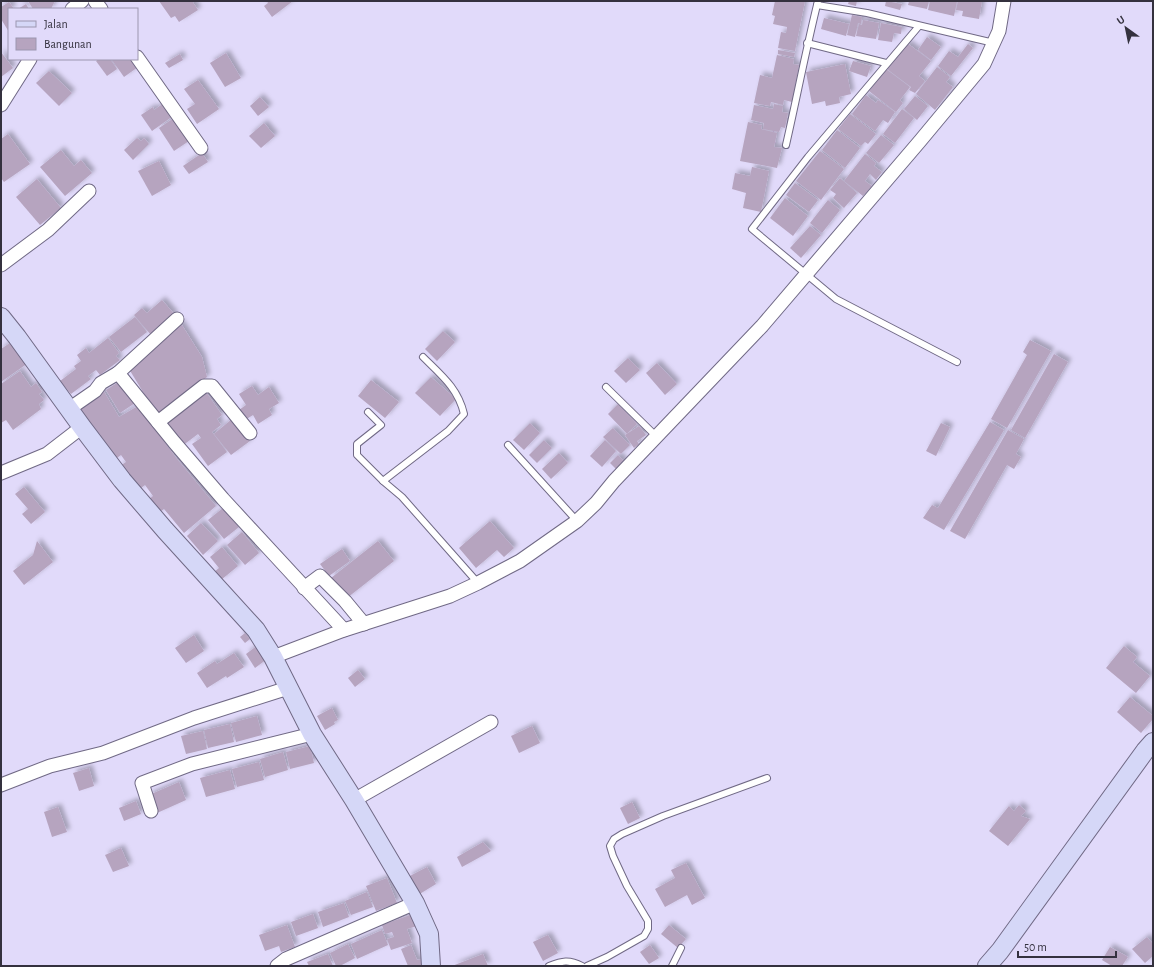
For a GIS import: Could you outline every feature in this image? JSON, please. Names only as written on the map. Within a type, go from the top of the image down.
[{"type":"street","points":[[73,8],[82,1]]},
{"type":"street","points":[[273,657],[344,630],[450,596],[520,561],[577,521],[596,503],[614,481],[762,326],[915,148],[984,64],[999,30],[1004,1]]},
{"type":"street","points":[[138,58],[201,148]]},
{"type":"street","points":[[1,105],[29,60]]},
{"type":"street","points":[[1,265],[48,230],[89,190]]},
{"type":"street","points":[[1,317],[17,336],[122,480],[165,530],[256,630],[273,657],[312,734],[354,800],[415,903],[429,934],[431,966]]},
{"type":"street","points":[[69,409],[95,391],[101,383],[118,373],[177,319]]},
{"type":"street","points":[[118,373],[223,499],[344,630]]},
{"type":"street","points":[[158,422],[204,386],[212,386],[250,433]]},
{"type":"street","points":[[1,473],[46,454],[82,427]]},
{"type":"street","points":[[304,588],[320,576],[345,601],[364,624]]},
{"type":"street","points":[[1,785],[50,766],[103,753],[194,718],[288,688]]},
{"type":"street","points":[[354,800],[491,722]]},
{"type":"street","points":[[151,811],[142,783],[192,764],[312,734]]},
{"type":"street","points":[[987,966],[1000,951],[1150,750]]},
{"type":"street","points":[[277,966],[286,959],[415,903]]},
{"type":"lane","points":[[786,145],[817,3],[867,13],[994,43]]},
{"type":"lane","points":[[919,26],[886,63],[808,157],[752,230],[808,274],[836,299],[957,362]]},
{"type":"lane","points":[[807,44],[886,63]]},
{"type":"lane","points":[[383,482],[448,431],[464,414],[462,404],[454,389],[423,357]]},
{"type":"lane","points":[[606,387],[657,437]]},
{"type":"lane","points":[[368,412],[382,424],[357,444],[357,455],[383,482],[402,497],[478,583]]},
{"type":"lane","points":[[508,445],[577,521]]},
{"type":"lane","points":[[587,966],[607,957],[644,936],[648,929],[648,921],[627,886],[613,856],[610,846],[614,839],[663,816],[767,778]]},
{"type":"lane","points":[[672,966],[681,948]]},
{"type":"lane","points":[[548,966],[563,961],[575,962],[582,966]]},
{"type":"building","points":[[28,1],[55,1],[52,8],[32,8]]},
{"type":"building","points":[[159,1],[192,1],[198,10],[179,22],[175,16],[171,18]]},
{"type":"building","points":[[267,1],[293,1],[272,17],[264,6],[268,3]]},
{"type":"building","points":[[775,1],[805,1],[795,51],[778,48],[781,32],[786,33],[787,27],[773,24],[775,16],[772,15]]},
{"type":"building","points":[[849,1],[857,1],[856,6],[848,4]]},
{"type":"building","points":[[886,1],[902,4],[900,10],[885,6]]},
{"type":"building","points":[[909,1],[929,1],[927,9],[908,5]]},
{"type":"building","points":[[930,1],[957,1],[954,16],[928,10]]},
{"type":"building","points":[[958,1],[982,1],[979,19],[962,16],[963,11],[956,10]]},
{"type":"building","points":[[9,2],[13,8],[8,8],[8,30],[1,19],[1,7]]},
{"type":"building","points":[[26,4],[28,8],[20,8]]},
{"type":"building","points":[[852,15],[862,17],[861,24],[858,23],[855,37],[847,35]]},
{"type":"building","points":[[824,18],[849,24],[846,36],[821,29]]},
{"type":"building","points":[[863,20],[879,23],[876,39],[856,36],[859,24],[862,25]]},
{"type":"building","points":[[881,23],[902,27],[901,34],[894,33],[892,42],[878,40]]},
{"type":"building","points":[[927,37],[941,47],[931,60],[918,50]]},
{"type":"building","points":[[907,43],[931,61],[919,76],[925,81],[915,93],[909,90],[911,87],[887,69]]},
{"type":"building","points":[[968,44],[973,48],[951,76],[938,66],[949,51],[958,57]]},
{"type":"building","points":[[778,50],[795,53],[794,57],[778,54]]},
{"type":"building","points":[[1,52],[13,68],[1,77]]},
{"type":"building","points":[[226,53],[241,78],[225,87],[210,63]]},
{"type":"building","points":[[180,54],[183,60],[169,68],[165,63]]},
{"type":"building","points":[[777,55],[794,59],[793,64],[799,65],[792,102],[784,100],[783,105],[771,102],[770,106],[754,103],[760,75],[772,78]]},
{"type":"building","points":[[111,60],[117,69],[107,76],[96,61]]},
{"type":"building","points":[[112,60],[133,60],[138,67],[124,77]]},
{"type":"building","points":[[853,61],[871,66],[867,77],[849,71]]},
{"type":"building","points":[[845,64],[851,94],[839,97],[840,103],[826,106],[825,101],[812,104],[806,72]]},
{"type":"building","points":[[937,67],[950,77],[946,82],[953,87],[935,110],[916,94]]},
{"type":"building","points":[[886,69],[910,87],[900,100],[903,103],[896,112],[869,91]]},
{"type":"building","points":[[49,71],[72,93],[59,106],[36,83]]},
{"type":"building","points":[[198,80],[219,109],[197,124],[187,109],[195,104],[184,89]]},
{"type":"building","points":[[866,95],[876,103],[878,100],[895,112],[888,123],[883,120],[875,131],[852,114]]},
{"type":"building","points":[[915,96],[928,106],[917,120],[904,109]]},
{"type":"building","points":[[260,97],[269,107],[258,116],[250,106]]},
{"type":"building","points":[[164,103],[173,116],[152,131],[141,115],[153,107],[154,110]]},
{"type":"building","points":[[774,104],[783,106],[782,112],[788,113],[785,128],[781,127],[779,132],[763,129],[764,123],[751,120],[754,105],[773,109]]},
{"type":"building","points":[[902,109],[914,118],[895,143],[883,134]]},
{"type":"building","points":[[850,114],[876,134],[868,144],[865,142],[861,146],[838,129]]},
{"type":"building","points":[[174,118],[189,141],[174,151],[159,128]]},
{"type":"building","points":[[748,122],[762,125],[761,129],[777,133],[774,147],[782,148],[777,168],[740,161]]},
{"type":"building","points":[[264,123],[275,136],[261,148],[249,136]]},
{"type":"building","points":[[837,130],[860,148],[845,168],[822,150]]},
{"type":"building","points":[[8,134],[30,164],[4,182],[1,178],[1,139]]},
{"type":"building","points":[[881,135],[894,145],[879,163],[866,153]]},
{"type":"building","points":[[137,138],[141,141],[144,138],[149,144],[133,160],[124,150]]},
{"type":"building","points":[[61,150],[74,166],[81,160],[92,173],[65,196],[40,167]]},
{"type":"building","points":[[820,151],[844,169],[821,200],[796,181]]},
{"type":"building","points":[[202,153],[208,162],[189,174],[183,166]]},
{"type":"building","points":[[865,154],[876,163],[874,166],[882,172],[876,180],[870,174],[865,181],[872,186],[863,196],[844,181]]},
{"type":"building","points":[[159,161],[171,185],[152,196],[138,171]]},
{"type":"building","points":[[752,167],[769,171],[761,212],[743,208],[746,193],[732,189],[735,173],[750,176]]},
{"type":"building","points":[[840,178],[857,193],[844,208],[833,198],[836,194],[830,190]]},
{"type":"building","points":[[37,179],[61,208],[40,225],[16,197]]},
{"type":"building","points":[[795,183],[818,200],[809,212],[786,195]]},
{"type":"building","points":[[785,198],[808,216],[793,236],[770,218]]},
{"type":"building","points":[[828,200],[840,210],[822,233],[810,223]]},
{"type":"building","points":[[810,226],[821,235],[801,258],[790,248]]},
{"type":"building","points":[[162,300],[175,315],[151,335],[134,315],[142,308],[147,313]]},
{"type":"building","points":[[135,317],[147,332],[121,352],[109,337]]},
{"type":"building","points":[[180,322],[202,357],[207,377],[157,415],[129,369]]},
{"type":"building","points":[[443,331],[455,342],[437,361],[425,349]]},
{"type":"building","points":[[108,338],[119,353],[116,356],[120,360],[100,375],[96,370],[88,376],[91,379],[71,394],[60,381],[76,369],[74,366],[81,361],[77,355],[86,348],[89,353]]},
{"type":"building","points":[[1030,340],[1051,351],[1007,428],[991,419],[1027,355],[1023,352]]},
{"type":"building","points":[[13,341],[28,363],[1,382],[1,349]]},
{"type":"building","points":[[1054,354],[1068,362],[1025,438],[1011,430]]},
{"type":"building","points":[[628,358],[640,370],[626,383],[614,371]]},
{"type":"building","points":[[657,363],[677,384],[665,395],[646,373]]},
{"type":"building","points":[[20,371],[31,387],[36,383],[42,392],[39,394],[44,400],[39,404],[41,409],[13,430],[6,420],[1,423],[1,384]]},
{"type":"building","points":[[431,377],[456,399],[440,416],[415,393]]},
{"type":"building","points":[[371,380],[399,402],[385,418],[358,396]]},
{"type":"building","points":[[120,381],[135,403],[120,413],[106,390]]},
{"type":"building","points":[[252,386],[258,395],[269,387],[279,403],[269,409],[272,415],[258,424],[253,415],[245,420],[239,410],[246,405],[239,394]]},
{"type":"building","points":[[103,390],[119,417],[138,406],[177,459],[216,506],[184,533],[164,509],[157,514],[147,501],[153,496],[145,485],[137,491],[120,466],[126,462],[121,455],[114,460],[76,407]]},
{"type":"building","points":[[206,392],[222,415],[217,419],[221,425],[212,432],[227,452],[208,466],[192,444],[201,438],[198,434],[182,446],[165,423]]},
{"type":"building","points":[[618,404],[637,424],[627,434],[608,414]]},
{"type":"building","points":[[232,419],[250,441],[231,455],[214,434]]},
{"type":"building","points":[[990,422],[1004,430],[944,530],[923,518],[932,505],[938,508]]},
{"type":"building","points":[[530,423],[540,433],[524,450],[513,440]]},
{"type":"building","points":[[941,423],[950,427],[936,456],[926,451]]},
{"type":"building","points":[[639,426],[646,435],[637,441],[639,444],[634,448],[625,435]]},
{"type":"building","points":[[613,428],[630,445],[621,454],[603,437]]},
{"type":"building","points":[[1008,430],[1024,439],[1016,454],[1021,457],[1014,469],[1007,465],[965,539],[950,531]]},
{"type":"building","points":[[544,440],[552,448],[537,463],[529,455]]},
{"type":"building","points":[[605,440],[616,451],[602,467],[590,456]]},
{"type":"building","points":[[559,453],[568,463],[551,479],[542,469]]},
{"type":"building","points":[[618,455],[625,462],[617,470],[610,463]]},
{"type":"building","points":[[24,487],[45,512],[31,524],[22,514],[28,509],[15,494]]},
{"type":"building","points":[[223,508],[239,527],[224,539],[208,520]]},
{"type":"building","points":[[490,521],[514,548],[504,557],[497,550],[476,568],[459,548]]},
{"type":"building","points":[[201,523],[218,541],[203,555],[187,536]]},
{"type":"building","points":[[242,532],[259,553],[245,565],[227,545]]},
{"type":"building","points":[[37,541],[53,562],[24,585],[13,571],[33,555]]},
{"type":"building","points":[[378,541],[394,561],[347,598],[331,578]]},
{"type":"building","points":[[222,547],[238,566],[221,580],[214,572],[219,568],[210,557]]},
{"type":"building","points":[[342,549],[350,561],[329,576],[320,564]]},
{"type":"building","points":[[245,633],[250,639],[245,643],[240,637]]},
{"type":"building","points":[[194,635],[204,651],[186,663],[175,648]]},
{"type":"building","points":[[258,645],[267,659],[255,668],[246,654]]},
{"type":"building","points":[[1124,646],[1137,657],[1133,662],[1150,676],[1136,693],[1106,668]]},
{"type":"building","points":[[234,653],[244,667],[207,688],[197,673],[215,661],[217,664]]},
{"type":"building","points":[[358,670],[365,679],[355,687],[348,678]]},
{"type":"building","points":[[1130,697],[1153,716],[1153,719],[1141,733],[1117,712]]},
{"type":"building","points":[[332,708],[338,720],[334,722],[335,724],[325,730],[317,716]]},
{"type":"building","points":[[257,716],[262,735],[236,742],[231,723]]},
{"type":"building","points":[[230,724],[234,742],[208,748],[204,730]]},
{"type":"building","points":[[532,726],[540,743],[519,753],[511,736]]},
{"type":"building","points":[[203,731],[207,749],[186,754],[181,736]]},
{"type":"building","points":[[310,746],[314,763],[290,769],[286,752]]},
{"type":"building","points":[[283,752],[288,770],[265,777],[260,759]]},
{"type":"building","points":[[259,762],[264,780],[237,787],[232,769]]},
{"type":"building","points":[[89,768],[94,786],[79,791],[73,773]]},
{"type":"building","points":[[230,770],[235,789],[206,797],[200,778]]},
{"type":"building","points":[[179,782],[186,800],[157,813],[149,795]]},
{"type":"building","points":[[136,801],[141,814],[124,821],[119,808]]},
{"type":"building","points":[[632,802],[640,818],[628,824],[620,808]]},
{"type":"building","points":[[1019,805],[1026,811],[1021,816],[1030,819],[1008,846],[989,831],[1009,806],[1014,811]]},
{"type":"building","points":[[58,807],[67,832],[52,837],[44,812]]},
{"type":"building","points":[[483,842],[491,851],[462,867],[457,857]]},
{"type":"building","points":[[121,848],[129,866],[113,872],[105,855]]},
{"type":"building","points":[[686,863],[705,898],[692,905],[687,895],[665,907],[655,889],[675,878],[671,870]]},
{"type":"building","points":[[427,867],[436,884],[418,895],[408,877]]},
{"type":"building","points":[[387,878],[397,903],[376,911],[366,886]]},
{"type":"building","points":[[367,892],[373,907],[351,915],[345,901]]},
{"type":"building","points":[[344,903],[349,917],[323,927],[318,912]]},
{"type":"building","points":[[313,914],[318,928],[296,936],[291,922]]},
{"type":"building","points":[[413,914],[417,926],[407,929],[412,943],[391,950],[387,939],[394,937],[392,932],[385,934],[382,925]]},
{"type":"building","points":[[287,925],[295,947],[281,952],[279,946],[265,951],[259,935]]},
{"type":"building","points":[[669,925],[686,939],[678,948],[661,934]]},
{"type":"building","points":[[382,930],[388,945],[357,959],[351,944]]},
{"type":"building","points":[[548,935],[558,953],[543,961],[533,942]]},
{"type":"building","points":[[1147,937],[1153,944],[1153,956],[1145,963],[1132,949]]},
{"type":"building","points":[[348,944],[355,958],[340,966],[336,966],[330,953]]},
{"type":"building","points":[[411,945],[417,960],[422,959],[425,966],[408,966],[401,949]]},
{"type":"building","points":[[650,945],[659,958],[649,964],[640,952]]},
{"type":"building","points":[[1110,947],[1128,957],[1122,966],[1112,966],[1102,960]]},
{"type":"building","points":[[328,954],[333,966],[309,966],[307,962]]},
{"type":"building","points":[[483,954],[488,966],[452,966]]}]
